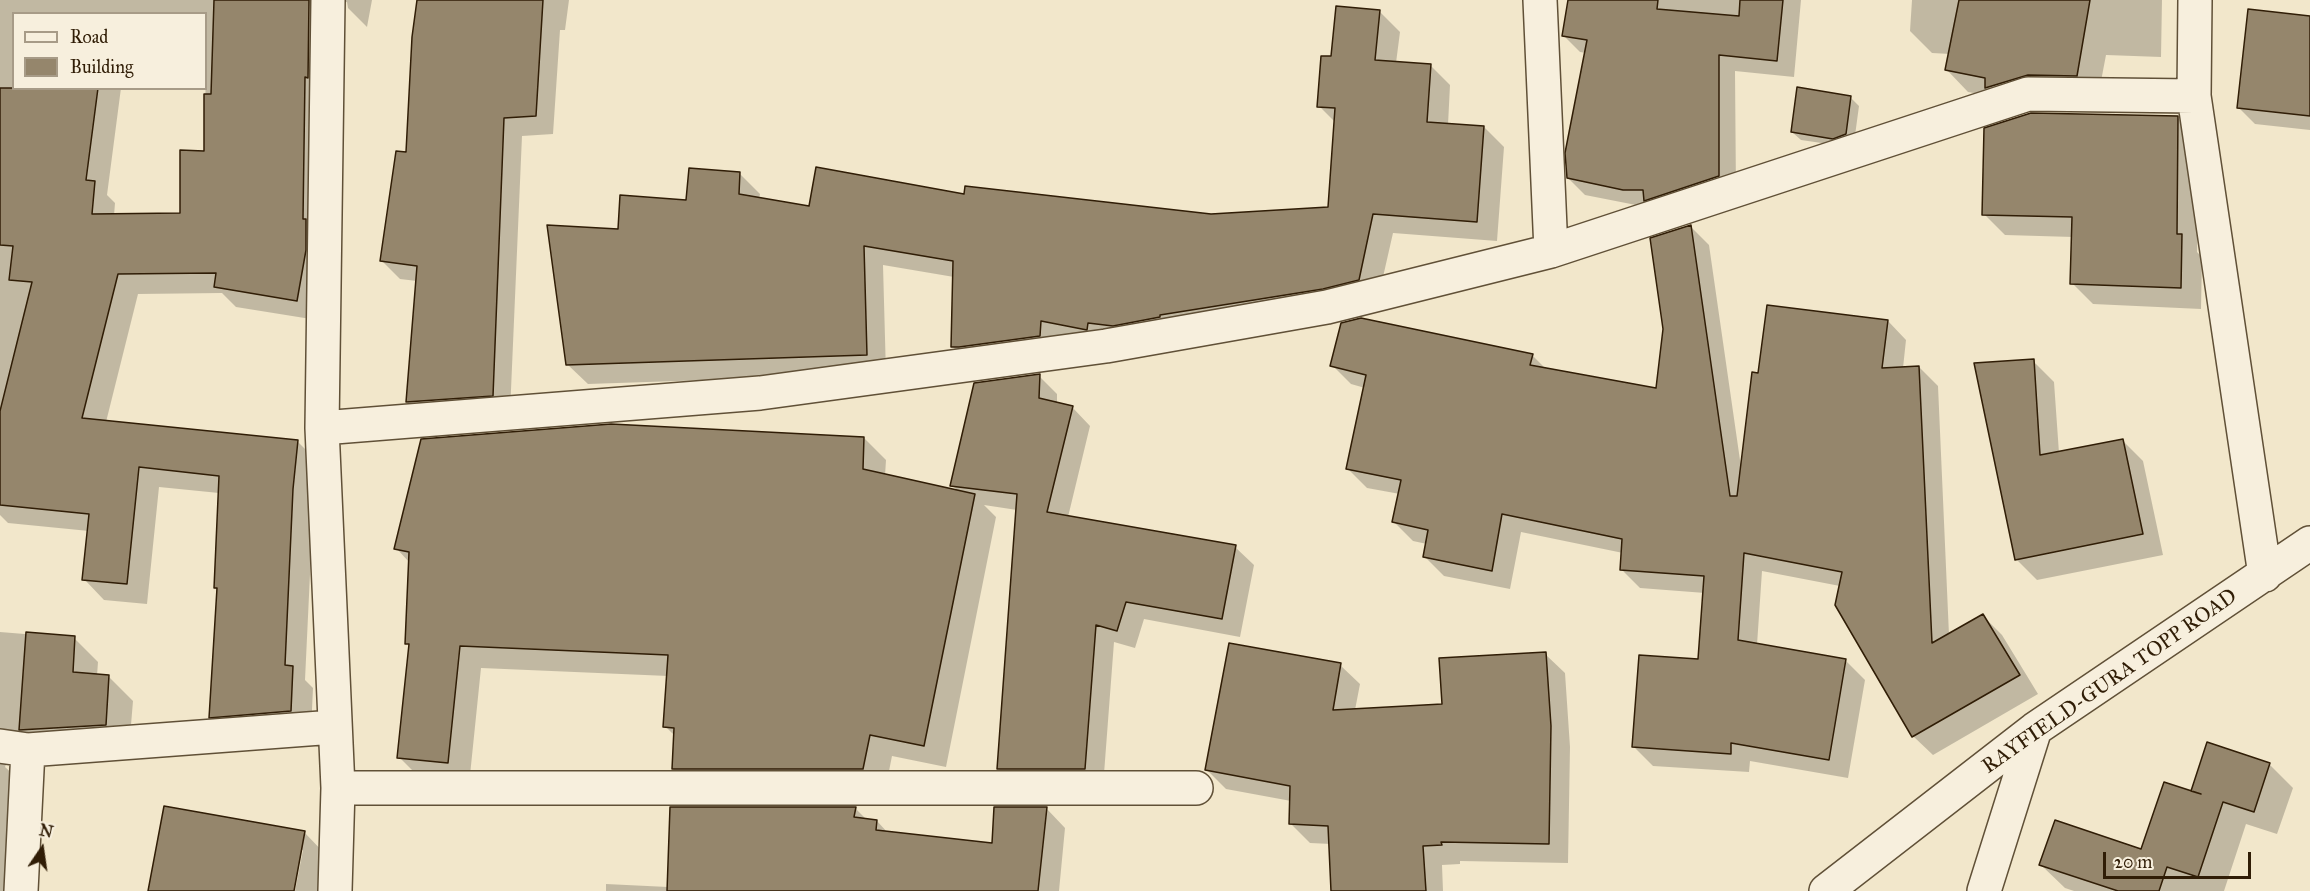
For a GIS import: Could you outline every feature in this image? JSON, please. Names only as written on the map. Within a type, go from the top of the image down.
[{"type":"street","points":[[328,0],[322,428],[338,788],[334,891]]},
{"type":"street","points":[[1540,0],[1551,250]]},
{"type":"street","points":[[2195,0],[2194,96],[2265,575]]},
{"type":"street","points":[[322,428],[760,393],[1106,346],[1327,307],[1551,250],[2028,94],[2194,96]]},
{"type":"street","name":"RAYFIELD-GURA TOPP ROAD","points":[[1826,891],[2035,729],[2310,543]]},
{"type":"street","points":[[21,891],[14,748],[334,727]]},
{"type":"street","points":[[1984,891],[2035,729]]},
{"type":"street","points":[[338,788],[1196,789]]},
{"type":"building","points":[[214,0],[309,0],[308,78],[305,77],[303,219],[306,219],[306,250],[297,301],[214,287],[216,273],[118,274],[82,418],[298,440],[293,489],[285,665],[293,666],[291,711],[209,718],[217,588],[214,588],[219,476],[139,467],[127,584],[82,580],[89,514],[0,505],[0,411],[32,282],[9,280],[13,246],[0,245],[0,88],[98,90],[86,180],[95,181],[92,214],[180,213],[180,150],[204,151],[204,94],[211,94]]},
{"type":"building","points":[[417,0],[543,0],[536,116],[504,118],[493,396],[406,402],[417,266],[380,261],[396,151],[406,152],[412,37]]},
{"type":"building","points":[[1568,0],[1658,0],[1657,9],[1739,16],[1740,0],[1783,0],[1777,61],[1719,55],[1719,176],[1644,201],[1643,190],[1623,190],[1567,178],[1565,153],[1587,40],[1562,36]]},
{"type":"building","points":[[1959,0],[2090,0],[2077,76],[2028,75],[1985,88],[1985,78],[1945,70]]},
{"type":"building","points":[[1336,6],[1380,10],[1375,60],[1431,64],[1427,122],[1484,126],[1477,222],[1373,214],[1359,280],[1323,289],[1160,315],[1160,317],[1113,326],[1088,323],[1087,330],[1041,321],[1040,336],[951,347],[953,261],[864,246],[867,355],[566,365],[547,225],[618,229],[620,195],[686,200],[689,168],[740,172],[739,194],[809,206],[816,167],[964,194],[965,186],[1211,214],[1328,207],[1335,108],[1317,107],[1321,56],[1331,56]]},
{"type":"building","points":[[2248,9],[2310,16],[2310,116],[2237,108]]},
{"type":"building","points":[[1797,87],[1851,96],[1846,134],[1833,139],[1791,132]]},
{"type":"building","points":[[2031,113],[2178,116],[2177,234],[2182,234],[2181,288],[2070,284],[2072,217],[1982,215],[1984,128]]},
{"type":"building","points":[[1691,225],[1730,496],[1737,496],[1752,372],[1758,373],[1767,305],[1888,320],[1882,368],[1919,366],[1932,643],[1983,614],[2020,675],[1912,737],[1835,605],[1842,572],[1744,553],[1738,640],[1846,659],[1829,760],[1731,743],[1731,754],[1632,747],[1639,655],[1698,659],[1704,576],[1620,570],[1622,539],[1502,514],[1492,571],[1423,557],[1428,530],[1392,522],[1401,480],[1346,469],[1366,375],[1330,366],[1341,323],[1361,318],[1533,354],[1530,365],[1656,388],[1663,329],[1650,238]]},
{"type":"building","points":[[2034,359],[2040,455],[2123,439],[2143,534],[2015,560],[1974,363]]},
{"type":"building","points":[[1040,374],[1039,398],[1073,406],[1047,512],[1236,545],[1222,619],[1126,602],[1117,631],[1096,625],[1085,769],[997,769],[1017,494],[950,486],[974,383]]},
{"type":"building","points":[[611,424],[864,437],[863,469],[975,494],[924,746],[870,735],[863,769],[672,769],[674,728],[663,727],[668,655],[460,646],[448,763],[397,758],[409,644],[405,644],[409,552],[394,549],[421,439]]},
{"type":"building","points":[[26,632],[75,636],[73,672],[109,675],[106,725],[19,730]]},
{"type":"building","points":[[1229,643],[1341,663],[1333,710],[1442,704],[1439,658],[1546,652],[1551,726],[1549,844],[1441,842],[1442,845],[1423,846],[1426,891],[1331,891],[1328,826],[1289,824],[1290,786],[1205,770]]},
{"type":"building","points":[[2207,742],[2270,763],[2254,812],[2223,802],[2198,877],[2167,867],[2159,891],[2118,891],[2039,865],[2055,820],[2141,849],[2164,782],[2191,791]]},
{"type":"building","points":[[164,806],[305,831],[294,891],[148,891]]},
{"type":"building","points":[[670,807],[856,807],[854,817],[877,820],[876,830],[992,843],[994,807],[1047,807],[1038,891],[667,891]]}]
